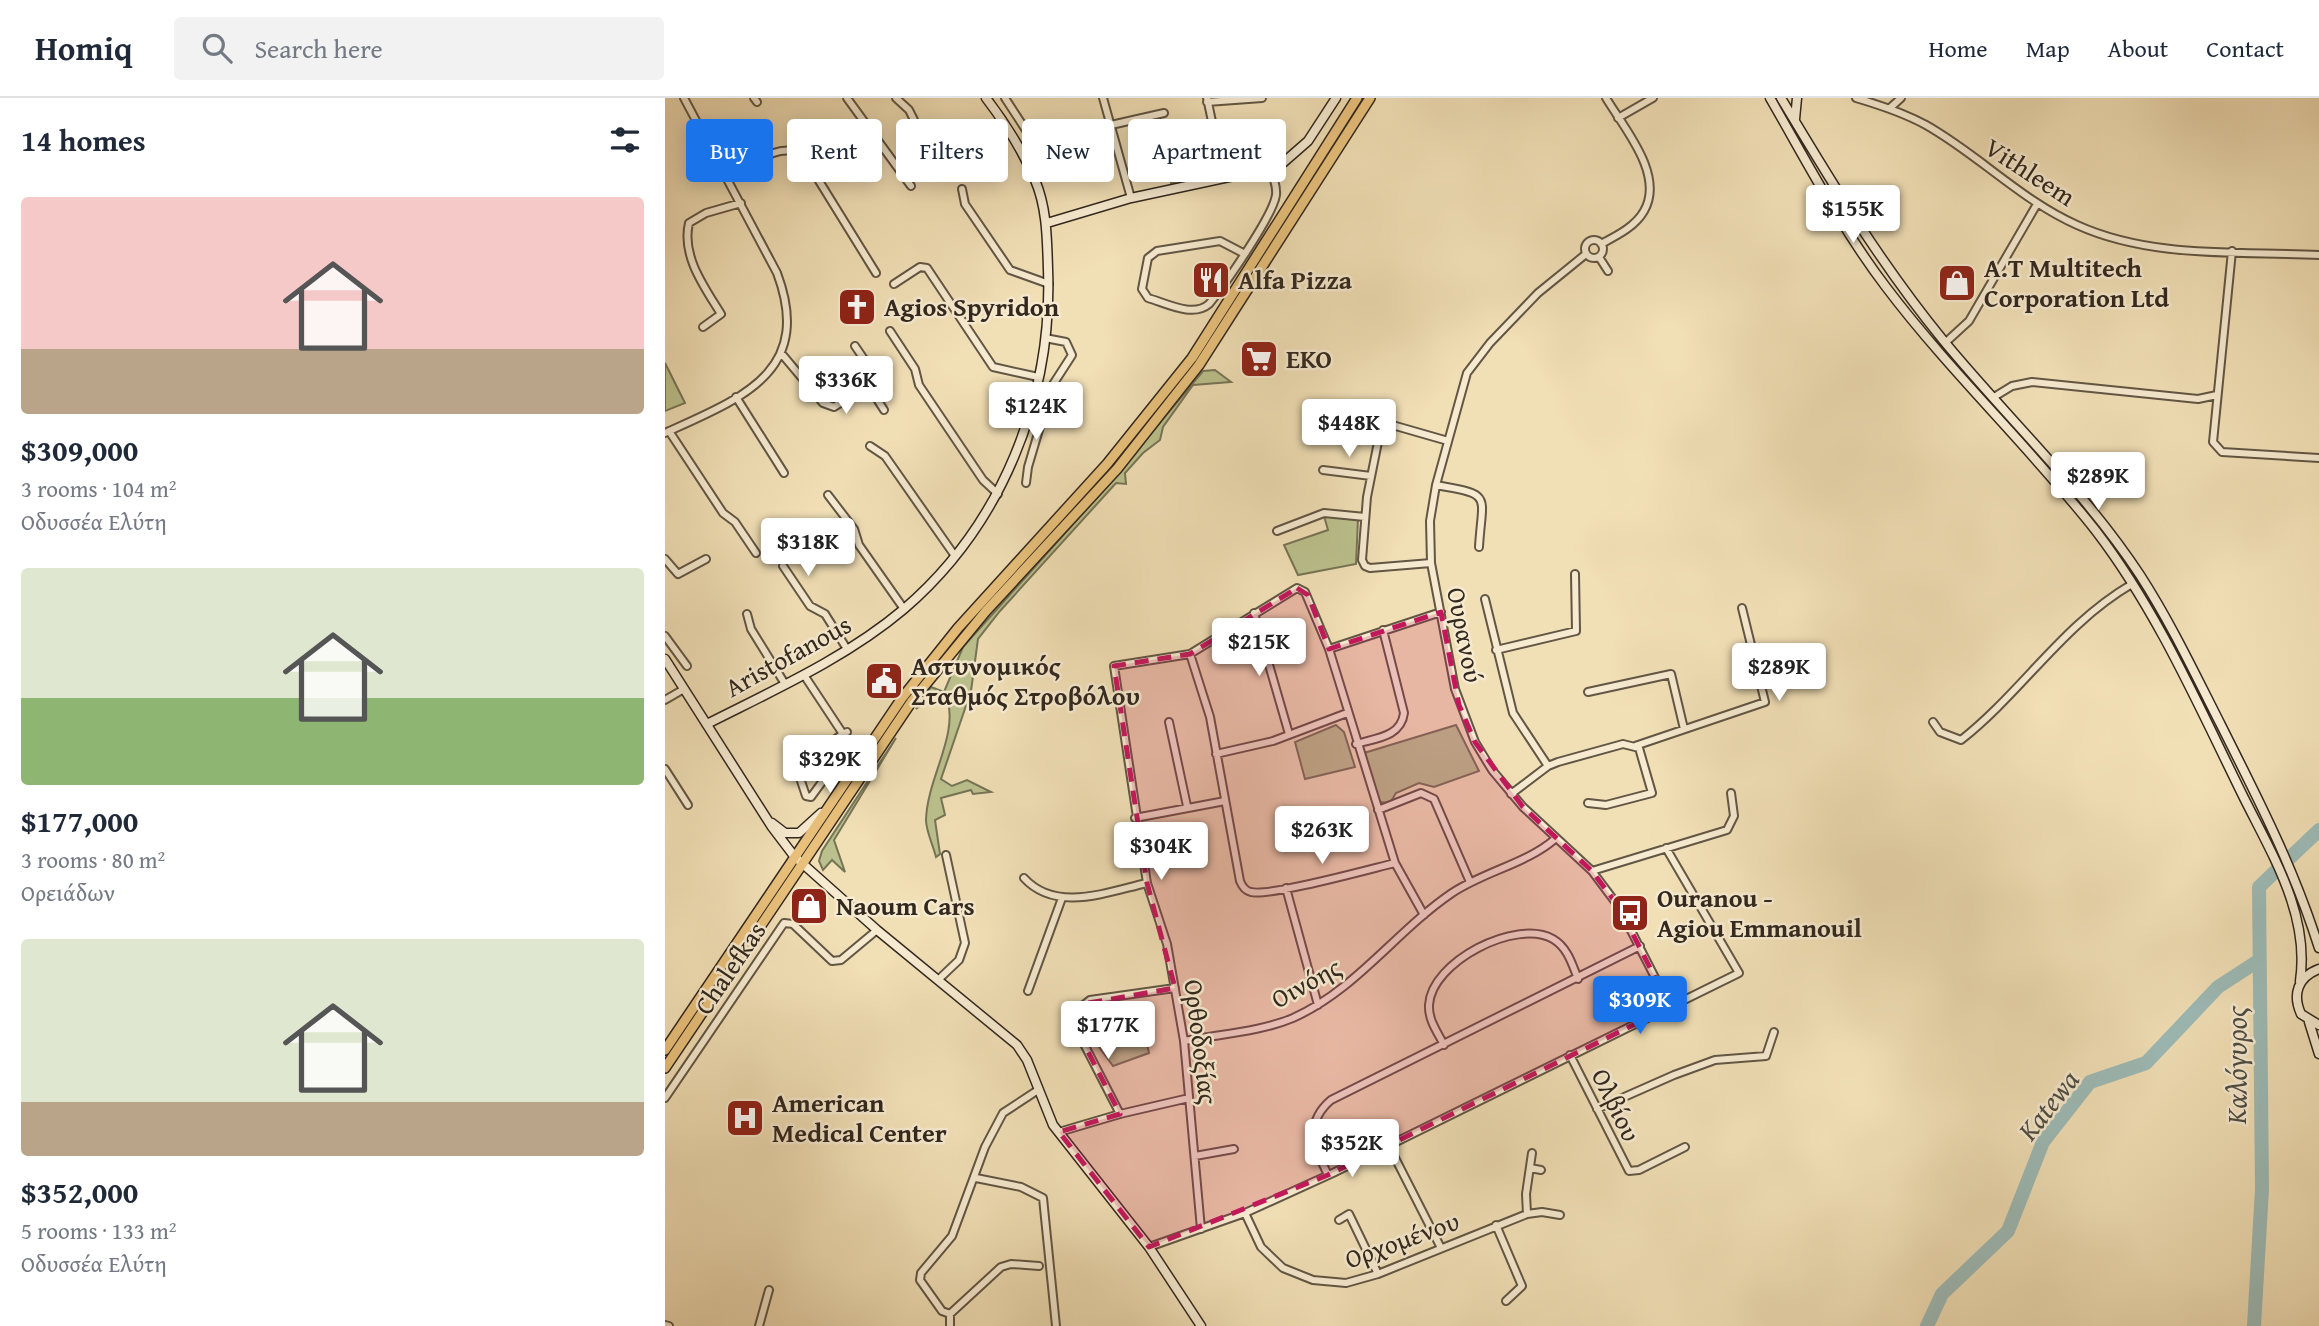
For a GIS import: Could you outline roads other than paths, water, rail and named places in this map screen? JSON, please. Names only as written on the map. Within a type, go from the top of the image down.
[{"type":"main road","name":"Aristofanous","points":[[707,724],[804,675],[904,609],[955,556],[998,494],[1021,440],[1038,377],[1045,338],[1049,284],[1047,223],[1035,181],[1009,131],[986,98]]},
{"type":"main road","points":[[1286,158],[1300,150],[1336,98]]},
{"type":"main road","points":[[665,1051],[815,823],[934,656],[1107,464],[1192,358],[1357,98]]},
{"type":"main road","points":[[665,1068],[912,701],[944,660],[1117,469],[1170,404],[1228,324],[1370,98]]},
{"type":"main road","points":[[1770,98],[1837,214],[1885,286],[2097,533],[2132,584],[2171,650],[2277,863],[2302,934],[2304,954],[2296,992],[2297,1004],[2309,1021],[2319,1054]]},
{"type":"main road","points":[[1781,98],[1863,235],[1945,343],[2087,504],[2139,574],[2181,645],[2288,859],[2319,947]]},
{"type":"main road","points":[[1796,124],[1794,112],[1797,98]]},
{"type":"main road","points":[[1047,223],[1131,198],[1205,182]]},
{"type":"main road","points":[[665,659],[780,840],[794,856],[877,930],[1017,1045],[1027,1060],[1046,1112],[1059,1132],[1149,1247],[1201,1326]]},
{"type":"main road","points":[[765,816],[785,833],[792,834],[804,830],[824,810]]},
{"type":"main road","points":[[2300,981],[2319,969]]},
{"type":"main road","points":[[2309,1021],[2319,1025]]},
{"type":"street","points":[[684,98],[696,119]]},
{"type":"street","points":[[847,98],[911,186]]},
{"type":"street","points":[[896,98],[909,110],[914,119]]},
{"type":"street","points":[[1005,98],[1022,124]]},
{"type":"street","points":[[1103,98],[1109,119]]},
{"type":"street","points":[[1211,119],[1207,100],[1262,98]]},
{"type":"street","points":[[1601,244],[1628,228],[1644,212],[1650,194],[1649,176],[1606,98]]},
{"type":"street","points":[[1618,118],[1653,98]]},
{"type":"street","name":"Vithleem","points":[[1856,98],[1890,108],[1942,135],[2037,204],[2078,225],[2130,243],[2158,248],[2319,255]]},
{"type":"street","points":[[1890,108],[1901,98]]},
{"type":"street","points":[[1114,124],[1164,113]]},
{"type":"street","points":[[1114,136],[1131,198]]},
{"type":"street","points":[[773,153],[779,149],[795,150],[803,155],[876,273]]},
{"type":"street","points":[[731,182],[786,297],[789,321],[781,353],[767,374],[736,397],[667,432],[723,513],[735,522],[756,552]]},
{"type":"street","points":[[1244,253],[1220,241],[1163,249],[1150,255],[1142,283],[1148,298],[1190,311],[1203,310],[1244,253],[1275,198],[1272,182]]},
{"type":"street","points":[[962,190],[965,204],[1010,270],[1049,284]]},
{"type":"street","points":[[703,327],[721,314],[696,274],[688,241],[689,223],[706,213],[741,202]]},
{"type":"street","points":[[1945,343],[1969,321],[2037,204]]},
{"type":"street","points":[[1596,241],[1601,244],[1603,251],[1599,257],[1592,258],[1586,254],[1585,248],[1589,242],[1596,241]]},
{"type":"street","points":[[2232,251],[2211,436],[2216,447],[2222,452],[2319,458]]},
{"type":"street","name":"Ουρανού","points":[[1586,254],[1538,293],[1473,364],[1462,387],[1436,485],[1430,521],[1431,563],[1455,689],[1465,722],[1492,770],[1511,794],[1555,839],[1592,871],[1619,907],[1669,1007]]},
{"type":"street","points":[[1599,257],[1608,271]]},
{"type":"street","points":[[894,284],[920,267],[927,268],[993,367],[1038,377]]},
{"type":"street","points":[[890,331],[915,369],[919,385],[983,480],[998,494]]},
{"type":"street","points":[[1027,482],[1028,467],[1052,386],[1072,355],[1066,342],[1045,338]]},
{"type":"street","points":[[781,353],[829,407],[839,405],[868,385],[871,372],[855,346]]},
{"type":"street","points":[[1994,397],[2013,386],[2032,382],[2198,399],[2217,395]]},
{"type":"street","points":[[868,385],[884,410]]},
{"type":"street","points":[[736,397],[784,473]]},
{"type":"street","points":[[1347,412],[1448,440]]},
{"type":"street","points":[[1382,422],[1364,517],[1362,561],[1365,566],[1431,563]]},
{"type":"street","points":[[870,446],[885,456],[955,556]]},
{"type":"street","points":[[1324,470],[1371,476]]},
{"type":"street","points":[[1436,485],[1475,492],[1480,497],[1483,507],[1479,547]]},
{"type":"street","points":[[828,495],[854,529],[859,545],[904,609]]},
{"type":"street","points":[[1277,531],[1324,513],[1364,517]]},
{"type":"street","points":[[665,559],[678,574],[706,559]]},
{"type":"street","points":[[783,566],[810,606],[825,614],[847,649]]},
{"type":"street","points":[[1496,650],[1576,631],[1575,574]]},
{"type":"street","points":[[1933,722],[1940,732],[1961,740],[2074,626],[2108,598],[2132,584]]},
{"type":"street","points":[[1395,863],[1254,893],[1245,889],[1240,881],[1210,717],[1190,654],[1297,587],[1308,595],[1329,649],[1356,744],[1395,863],[1425,915]]},
{"type":"street","points":[[1485,598],[1513,713],[1548,766]]},
{"type":"street","points":[[1511,794],[1548,766],[1623,744],[1635,746],[1765,702],[1742,608]]},
{"type":"street","points":[[1329,649],[1441,612]]},
{"type":"street","points":[[1254,613],[1289,734]]},
{"type":"street","points":[[747,614],[751,629],[785,684]]},
{"type":"street","points":[[1356,744],[1395,732],[1403,720],[1404,713],[1383,630]]},
{"type":"street","points":[[665,636],[687,666]]},
{"type":"street","name":"Ορθοδοξίας","points":[[1190,654],[1114,666],[1147,883],[1167,944],[1184,1041],[1201,1229]]},
{"type":"street","points":[[1588,692],[1671,674],[1684,729]]},
{"type":"street","points":[[804,675],[843,734],[847,747],[811,797],[806,796],[796,766],[843,734]]},
{"type":"street","points":[[665,700],[684,689]]},
{"type":"street","points":[[1216,754],[1289,734],[1347,713]]},
{"type":"street","points":[[1169,722],[1187,806]]},
{"type":"street","points":[[1588,803],[1606,805],[1652,793],[1644,757],[1635,746]]},
{"type":"street","points":[[665,769],[688,805]]},
{"type":"street","points":[[1378,810],[1416,794],[1425,793],[1434,799],[1469,882]]},
{"type":"street","points":[[1592,871],[1727,830],[1734,816],[1731,793]]},
{"type":"street","points":[[1135,818],[1187,806],[1225,801]]},
{"type":"street","name":"Οινόης","points":[[1184,1041],[1277,1024],[1318,1005],[1357,977],[1425,915],[1469,882],[1536,853],[1555,839]]},
{"type":"street","points":[[1149,1247],[1245,1213],[1328,1175],[1739,973],[1666,848]]},
{"type":"street","points":[[938,980],[960,960],[965,943],[946,855]]},
{"type":"street","points":[[1024,878],[1036,891],[1062,898],[1086,897],[1147,883]]},
{"type":"street","points":[[1286,888],[1318,1005]]},
{"type":"street","points":[[1028,990],[1062,898]]},
{"type":"street","name":"Chalefkas","points":[[665,1098],[784,923],[793,924],[832,961],[841,960],[877,930]]},
{"type":"street","points":[[1444,1045],[1430,1018],[1429,1004],[1434,986],[1467,953],[1495,941],[1524,935],[1551,938],[1565,949],[1578,979]]},
{"type":"street","points":[[1328,1175],[1313,1138],[1319,1112],[1331,1100],[1640,946]]},
{"type":"street","points":[[1120,1114],[1084,1044],[1081,1007],[1090,1000],[1175,988]]},
{"type":"street","points":[[1597,1109],[1715,1060],[1766,1056],[1774,1032]]},
{"type":"street","name":"Ολβίου","points":[[1570,1055],[1629,1171],[1639,1170],[1685,1147]]},
{"type":"street","points":[[950,1314],[942,1311],[920,1280],[921,1273],[952,1236],[976,1178],[985,1147],[1003,1113],[1038,1090]]},
{"type":"street","points":[[1059,1132],[1189,1098]]},
{"type":"street","points":[[1389,1146],[1441,1248]]},
{"type":"street","points":[[1195,1156],[1234,1149]]},
{"type":"street","points":[[1527,1214],[1525,1194],[1532,1153]]},
{"type":"street","points":[[1530,1168],[1541,1170]]},
{"type":"street","points":[[976,1178],[1021,1187],[1043,1198],[1056,1326]]},
{"type":"street","name":"Ορχομένου","points":[[1245,1213],[1270,1258],[1299,1276],[1346,1283],[1377,1274],[1527,1214],[1542,1212],[1560,1215]]},
{"type":"street","points":[[1339,1220],[1349,1213],[1377,1274]]},
{"type":"street","points":[[1496,1225],[1522,1286],[1506,1301]]},
{"type":"street","points":[[950,1326],[950,1314],[1001,1267],[1011,1264],[1038,1266]]},
{"type":"street","points":[[759,1326],[769,1290]]},
{"type":"waterway","name":"Καλόγυρος","points":[[2254,1326],[2262,1189],[2259,887],[2319,830]]},
{"type":"waterway","name":"Katewa","points":[[1927,1326],[1942,1294],[2008,1231],[2043,1142],[2090,1082],[2146,1063],[2218,987],[2258,961]]},
{"type":"place","name":"Alfa Pizza","points":[[1211,280]]},
{"type":"place","name":"A.T Multitech Corporation Ltd","points":[[1957,283]]},
{"type":"place","name":"Agios Spyridon","points":[[857,307]]},
{"type":"place","name":"EKO","points":[[1259,359]]},
{"type":"place","name":"Αστυνομικός Σταθμός Στροβόλου","points":[[884,681]]},
{"type":"place","name":"Naoum Cars","points":[[809,906]]},
{"type":"place","name":"Ouranou - Agiou Emmanouil","points":[[1630,913]]},
{"type":"place","name":"American Medical Center","points":[[745,1118]]}]
